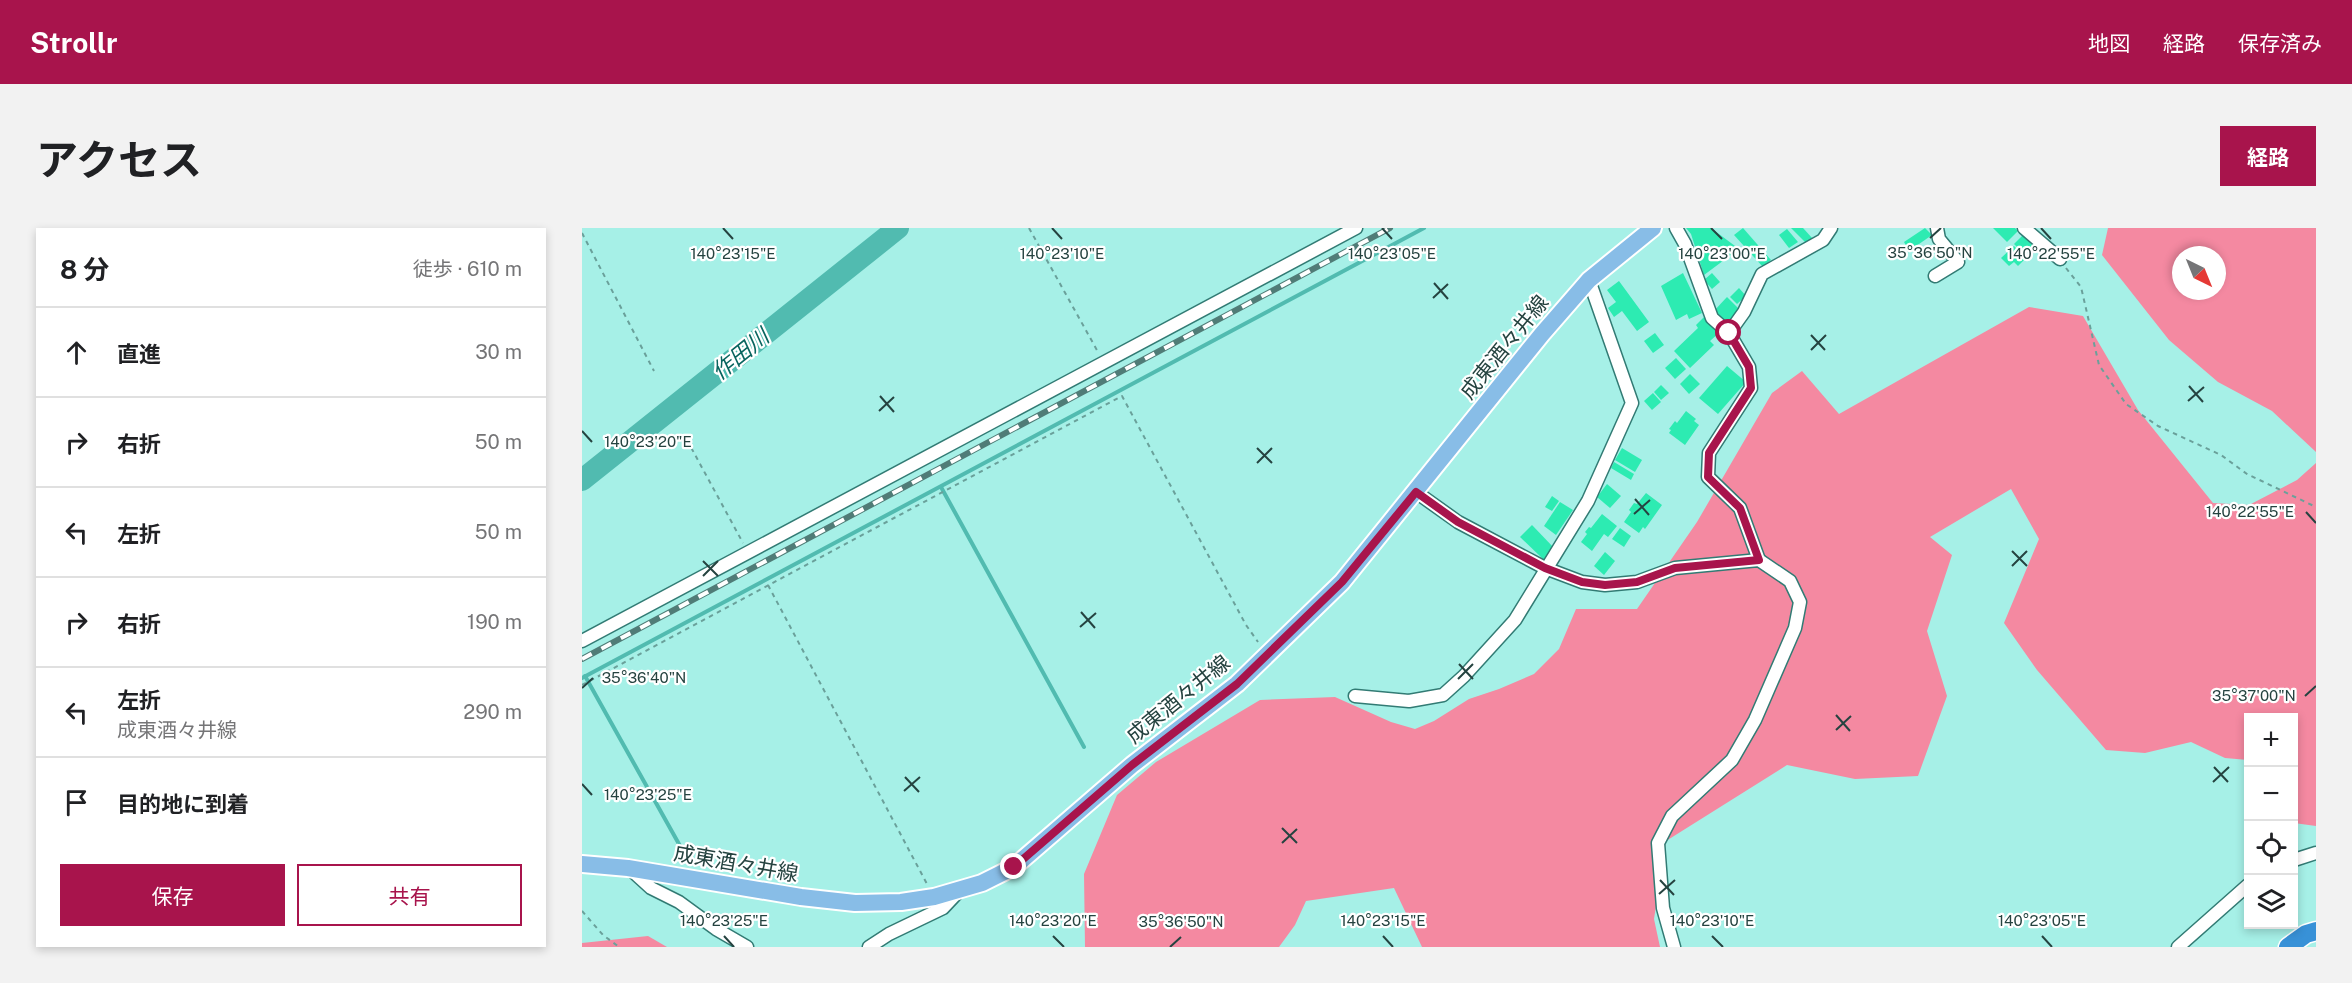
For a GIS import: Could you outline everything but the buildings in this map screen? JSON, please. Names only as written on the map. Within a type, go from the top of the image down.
[{"type":"highway","points":[[2288,947],[2306,934],[2316,931]]},
{"type":"main road","name":"成東酒々井線","points":[[582,864],[628,868],[801,897],[855,903],[901,902],[934,897],[982,883],[1014,867],[1132,765],[1237,684],[1342,582],[1542,334],[1589,280],[1653,228]]},
{"type":"street","points":[[582,641],[1356,228]]},
{"type":"street","points":[[1674,947],[1663,908],[1658,843],[1671,816],[1732,760],[1755,720],[1795,628],[1800,602],[1790,581],[1759,560],[1740,508],[1708,477],[1709,453],[1751,388],[1749,367],[1729,333],[1712,318],[1685,244],[1676,228]]},
{"type":"street","points":[[1729,333],[1744,312],[1762,274],[1823,240],[1831,228]]},
{"type":"street","points":[[1935,276],[1958,262],[1939,239],[1937,228]]},
{"type":"street","points":[[2024,228],[2060,260]]},
{"type":"street","points":[[1355,696],[1408,701],[1443,695],[1515,620],[1588,501],[1632,402],[1589,280]]},
{"type":"street","points":[[1416,492],[1458,522],[1545,568],[1582,582],[1605,585],[1637,582],[1675,568],[1759,560]]},
{"type":"street","points":[[2298,859],[2316,853]]},
{"type":"street","points":[[628,868],[651,888],[679,902],[716,929],[747,947]]},
{"type":"street","points":[[2178,946],[2244,888]]},
{"type":"street","points":[[869,947],[889,934],[943,908],[960,890]]},
{"type":"path","points":[[1029,228],[1104,362]]},
{"type":"path","points":[[582,233],[654,371]]},
{"type":"path","points":[[2060,260],[2081,287],[2099,365],[2126,404],[2158,426],[2221,455],[2247,474],[2316,507]]},
{"type":"path","points":[[582,685],[1122,396],[1246,626],[1266,654]]},
{"type":"path","points":[[687,440],[748,552]]},
{"type":"path","points":[[768,585],[934,897]]},
{"type":"path","points":[[582,911],[603,935],[618,947]]},
{"type":"shaded area","points":[[2108,228],[2316,228],[2316,452],[2272,411],[2218,382],[2169,340],[2102,255]]},
{"type":"shaded area","points":[[2029,307],[2083,316],[2138,410],[2213,503],[2249,505],[2297,480],[2316,463],[2316,826],[2298,824],[2298,713],[2244,713],[2244,760],[2225,758],[2191,742],[2145,753],[2106,750],[2037,670],[2004,623],[2039,539],[2011,489],[1930,537],[1952,555],[1927,631],[1947,696],[1918,776],[1855,779],[1787,765],[1666,841],[1654,919],[1660,947],[1422,947],[1394,888],[1306,901],[1295,925],[1279,947],[1085,947],[1084,874],[1117,795],[1156,762],[1260,700],[1335,697],[1391,722],[1415,729],[1434,721],[1469,699],[1534,674],[1559,649],[1576,609],[1637,609],[1697,522],[1772,393],[1802,371],[1839,414]]},
{"type":"shaded area","points":[[648,936],[667,947],[582,947],[582,943]]},
{"type":"waterway","name":"作田川","points":[[582,480],[898,228]]},
{"type":"waterway","points":[[582,678],[1424,228]]},
{"type":"waterway","points":[[941,487],[1084,747]]},
{"type":"waterway","points":[[585,676],[684,853]]},
{"type":"railway","points":[[582,659],[1390,228]]},
{"type":"route","points":[[1014,867],[1132,765],[1237,684],[1342,582],[1416,492],[1458,522],[1545,568],[1582,582],[1605,585],[1637,582],[1675,568],[1759,560],[1740,508],[1708,477],[1709,453],[1751,388],[1749,367],[1729,333]]}]
